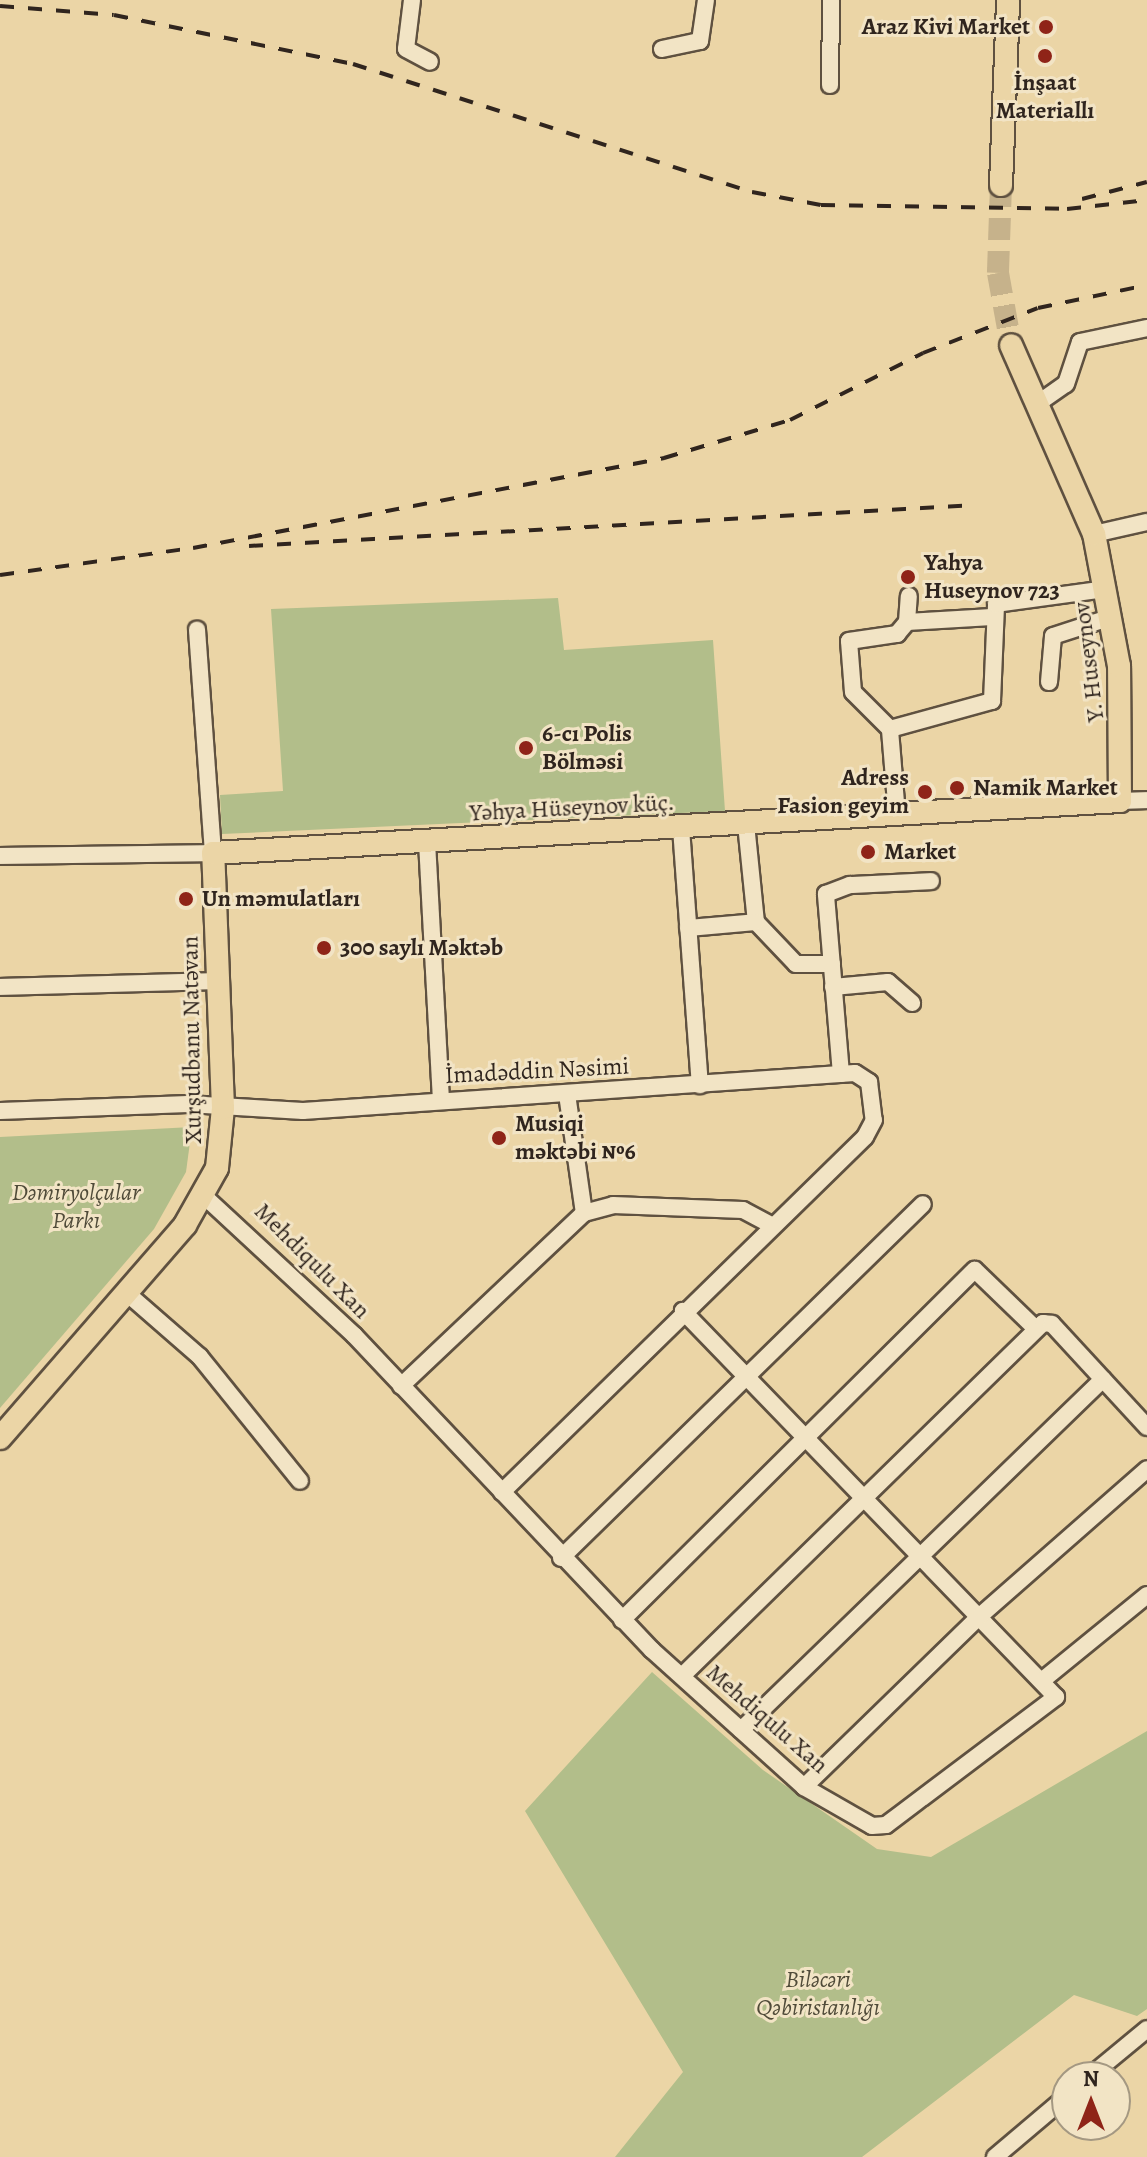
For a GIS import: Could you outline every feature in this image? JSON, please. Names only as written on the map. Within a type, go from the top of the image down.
[{"type":"main road","points":[[1001,185],[1008,0]]},
{"type":"main road","name":"Y. Huseynov","points":[[1011,345],[1094,534],[1112,617],[1124,755],[1120,801]]},
{"type":"main road","name":"Yəhya Hüseynov küç.","points":[[213,853],[1120,801]]},
{"type":"main road","name":"Xurşudbanu Natəvan","points":[[0,1438],[129,1295],[204,1196],[223,1139],[220,981],[213,853]]},
{"type":"street","points":[[412,0],[406,49],[430,62]]},
{"type":"street","points":[[662,49],[700,41],[706,0]]},
{"type":"street","points":[[830,85],[831,0]]},
{"type":"street","points":[[1037,404],[1066,384],[1080,342],[1147,328]]},
{"type":"street","points":[[1094,534],[1147,522]]},
{"type":"street","points":[[890,729],[992,701],[992,617],[1004,601],[1106,589]]},
{"type":"street","points":[[897,815],[890,729],[853,692],[849,641],[897,634],[907,622],[909,596]]},
{"type":"street","points":[[907,622],[992,617]]},
{"type":"street","points":[[1049,682],[1053,636],[1112,617]]},
{"type":"street","points":[[197,630],[213,853]]},
{"type":"street","name":"Yəhya Hüseynov küç.","points":[[1120,801],[1147,800]]},
{"type":"street","points":[[746,824],[756,922],[796,964],[832,964]]},
{"type":"street","points":[[681,828],[700,1085]]},
{"type":"street","points":[[427,842],[441,1100]]},
{"type":"street","name":"Yəhya Hüseynov küç.","points":[[0,856],[213,853]]},
{"type":"street","points":[[502,1492],[683,1311],[865,1137],[874,1101],[869,1082],[848,1074],[833,987],[831,889],[931,881]]},
{"type":"street","points":[[688,928],[756,922]]},
{"type":"street","points":[[0,987],[220,981]]},
{"type":"street","points":[[833,987],[888,982],[912,1003]]},
{"type":"street","name":"İmadəddin Nəsimi","points":[[0,1111],[223,1108],[441,1100],[848,1074]]},
{"type":"street","points":[[567,1094],[584,1213]]},
{"type":"street","name":"Mehdiqulu Xan","points":[[204,1196],[233,1216],[401,1386],[622,1620],[804,1787],[872,1826],[886,1825],[1047,1708],[1056,1697],[1044,1679]]},
{"type":"street","points":[[561,1558],[923,1204]]},
{"type":"street","points":[[401,1386],[584,1213],[613,1205],[743,1210],[773,1226]]},
{"type":"street","points":[[622,1620],[975,1270],[1035,1328]]},
{"type":"street","points":[[129,1295],[200,1357],[300,1481]]},
{"type":"street","points":[[683,1311],[1044,1679],[1147,1595]]},
{"type":"street","points":[[682,1676],[1035,1328],[1052,1324],[1147,1427]]},
{"type":"street","points":[[741,1730],[1103,1379]]},
{"type":"street","points":[[804,1787],[981,1615],[1147,1469]]},
{"type":"street","points":[[1108,2061],[1147,2029]]},
{"type":"street","points":[[995,2157],[1051,2110]]},
{"type":"green space","points":[[558,598],[564,650],[713,640],[725,811],[222,834],[220,795],[283,791],[271,609]]},
{"type":"green space","name":"Dəmiryolçular Parkı","points":[[192,1127],[186,1172],[154,1229],[0,1408],[0,1137]]},
{"type":"green space","name":"Biləcəri Qəbiristanlığı","points":[[652,1672],[763,1770],[877,1849],[931,1857],[1147,1731],[1147,2009],[1137,2016],[1074,1995],[862,2157],[615,2157],[683,2072],[525,1811]]},
{"type":"tunnel","points":[[1001,185],[998,273],[1011,345]]},
{"type":"railway","points":[[0,6],[114,15],[353,64],[752,192],[821,205],[1067,209],[1147,200]]},
{"type":"railway","points":[[1082,199],[1147,182]]},
{"type":"railway","points":[[0,575],[193,548],[664,458],[790,420],[923,353],[1038,308],[1147,285]]},
{"type":"railway","points":[[249,546],[976,505]]},
{"type":"place","name":"Araz Kivi Market","points":[[1046,27]]},
{"type":"place","name":"İnşaat Materiallı","points":[[1045,56]]},
{"type":"place","name":"Yahya Huseynov 723","points":[[908,577]]},
{"type":"place","name":"6-cı Polis Bölməsi","points":[[526,748]]},
{"type":"place","name":"Namik Market","points":[[957,788]]},
{"type":"place","name":"Adress Fasion geyim","points":[[925,792]]},
{"type":"place","name":"Market","points":[[868,852]]},
{"type":"place","name":"Un məmulatları","points":[[186,899]]},
{"type":"place","name":"300 saylı Məktəb","points":[[324,948]]},
{"type":"place","name":"Musiqi məktəbi №6","points":[[499,1138]]}]
